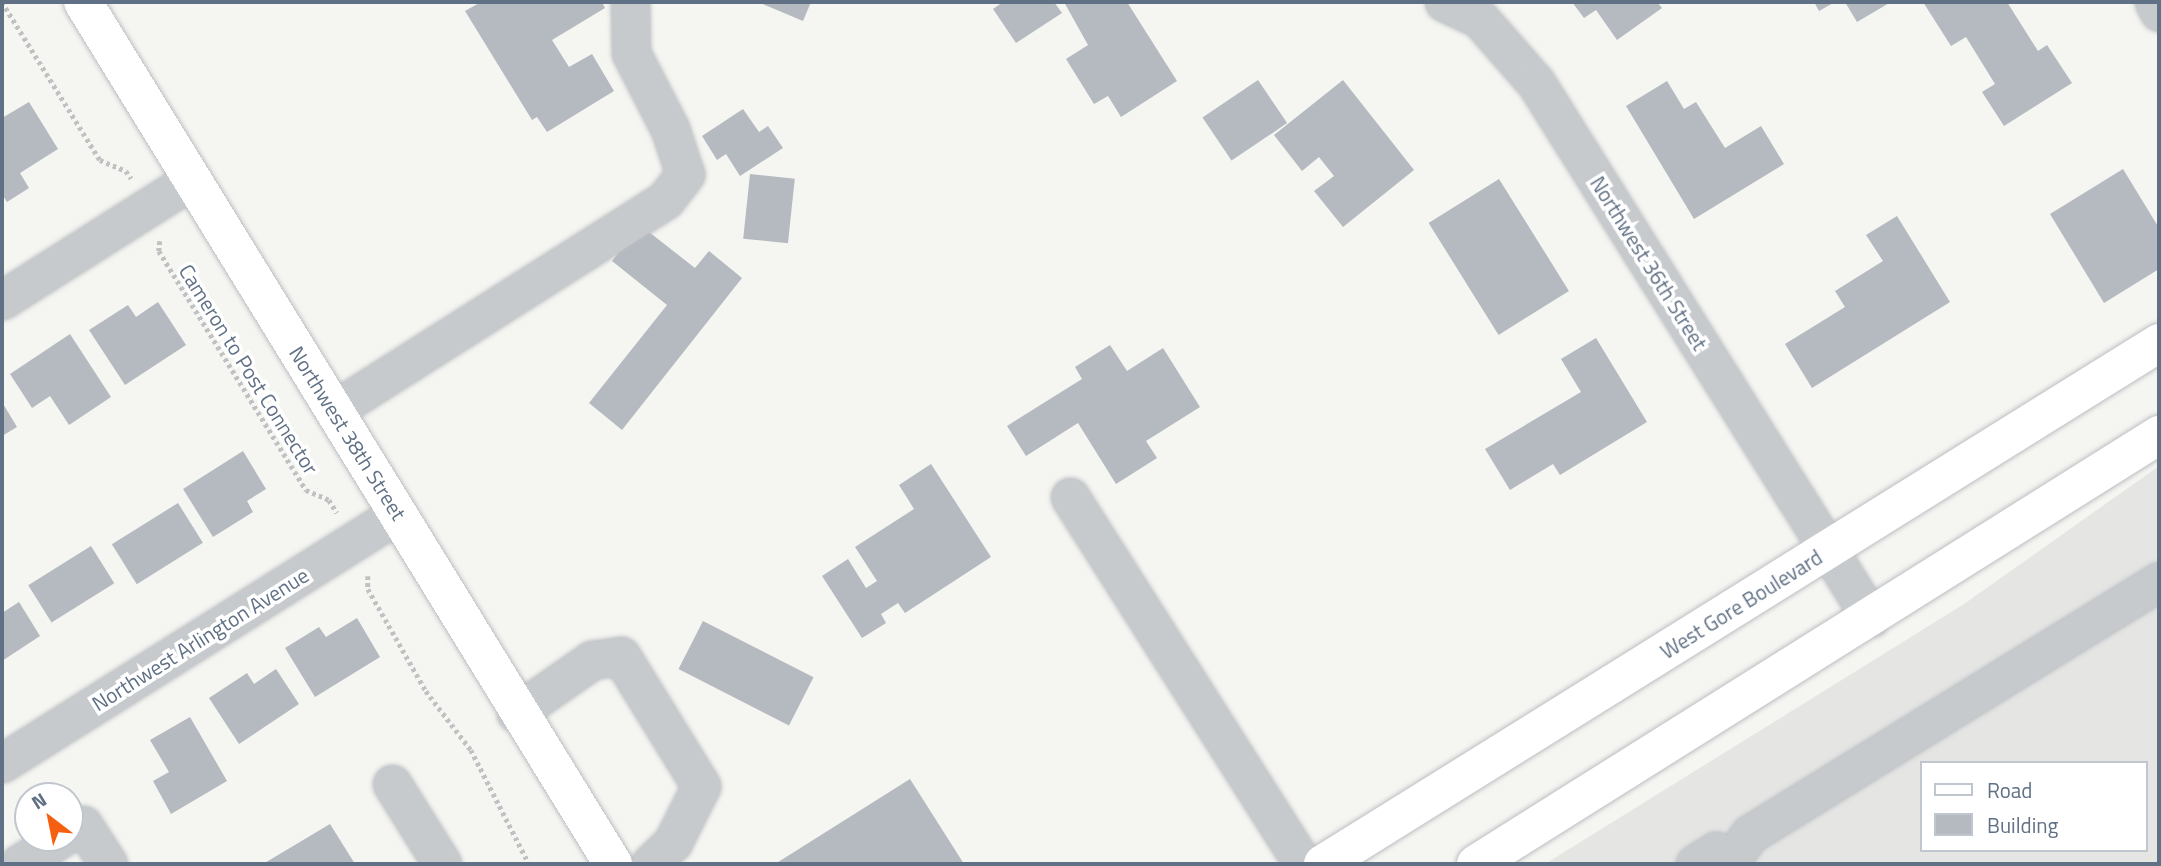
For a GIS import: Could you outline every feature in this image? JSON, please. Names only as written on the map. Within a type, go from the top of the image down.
[{"type":"main road","name":"Northwest 38th Street","points":[[83,2],[398,514],[516,713],[613,864]]},
{"type":"main road","name":"West Gore Boulevard","points":[[1323,864],[2159,343]]},
{"type":"main road","points":[[1476,864],[2159,435]]},
{"type":"street","points":[[334,410],[665,200],[685,174],[670,129],[631,52],[630,2]]},
{"type":"street","name":"Northwest 36th Street","points":[[1444,2],[1479,18],[1536,83],[1871,618]]},
{"type":"street","points":[[2154,2],[2159,12]]},
{"type":"street","points":[[2,300],[191,180]]},
{"type":"street","points":[[1070,497],[1303,864]]},
{"type":"street","name":"Northwest Arlington Avenue","points":[[2,763],[398,514]]},
{"type":"street","points":[[1695,864],[1716,851],[1737,860],[1750,834],[2159,581]]},
{"type":"street","points":[[516,713],[592,660],[621,656],[701,786],[673,842],[650,864]]},
{"type":"street","points":[[392,783],[442,864]]},
{"type":"street","points":[[84,827],[108,864]]},
{"type":"street","points":[[19,864],[38,852]]},
{"type":"path","name":"Cameron to Post Connector","points":[[2,2],[100,160],[126,171],[162,230],[159,251],[306,490],[329,500],[355,542],[367,563],[368,589],[426,691],[471,750],[529,864]]},
{"type":"shaded area","points":[[2159,466],[2159,864],[1545,864],[1964,604]]},
{"type":"building","points":[[481,2],[602,2],[605,8],[552,40],[569,67],[592,54],[614,91],[547,132],[537,117],[532,120],[465,11]]},
{"type":"building","points":[[758,2],[811,2],[803,21]]},
{"type":"building","points":[[1003,2],[1054,2],[1062,13],[1016,43],[993,9]]},
{"type":"building","points":[[1064,2],[1127,2],[1177,81],[1121,117],[1108,96],[1094,104],[1066,59],[1088,45]]},
{"type":"building","points":[[1572,2],[1657,2],[1662,8],[1617,40],[1596,10],[1584,18]]},
{"type":"building","points":[[1814,2],[1835,2],[1819,11]]},
{"type":"building","points":[[1845,2],[1891,2],[1857,22]]},
{"type":"building","points":[[1923,2],[2007,2],[2038,51],[2047,45],[2072,83],[2004,126],[1982,92],[1995,84],[1966,37],[1951,46]]},
{"type":"building","points":[[1258,80],[1287,123],[1232,161],[1202,117]]},
{"type":"building","points":[[1343,80],[1414,170],[1343,227],[1314,191],[1334,176],[1319,157],[1302,171],[1274,135]]},
{"type":"building","points":[[1667,81],[1684,109],[1696,102],[1725,148],[1761,126],[1784,164],[1694,219],[1626,106]]},
{"type":"building","points":[[29,102],[58,149],[20,173],[29,188],[7,202],[2,194],[2,118]]},
{"type":"building","points":[[743,109],[759,132],[768,126],[783,148],[740,176],[726,154],[717,160],[702,136]]},
{"type":"building","points":[[2123,169],[2159,228],[2159,269],[2104,303],[2050,214]]},
{"type":"building","points":[[750,174],[795,179],[788,243],[743,239]]},
{"type":"building","points":[[1499,179],[1569,291],[1499,335],[1429,223]]},
{"type":"building","points":[[1897,216],[1950,302],[1812,388],[1785,344],[1845,307],[1835,291],[1883,261],[1866,235]]},
{"type":"building","points":[[640,225],[695,268],[709,251],[742,278],[622,430],[589,403],[667,305],[612,261]]},
{"type":"building","points":[[158,302],[186,345],[125,385],[89,330],[128,305],[136,317]]},
{"type":"building","points":[[70,334],[111,397],[69,425],[50,396],[32,408],[10,374]]},
{"type":"building","points":[[1596,338],[1647,422],[1560,475],[1553,464],[1510,490],[1485,449],[1581,392],[1561,359]]},
{"type":"building","points":[[1110,345],[1127,371],[1163,348],[1200,407],[1146,441],[1157,458],[1116,484],[1078,423],[1026,456],[1007,426],[1082,379],[1075,367]]},
{"type":"building","points":[[2,402],[17,427],[2,436]]},
{"type":"building","points":[[243,451],[266,489],[247,501],[253,512],[213,537],[183,489]]},
{"type":"building","points":[[931,464],[991,557],[905,613],[898,603],[881,614],[886,623],[862,638],[822,576],[848,559],[866,588],[877,581],[855,547],[914,509],[899,485]]},
{"type":"building","points":[[178,503],[203,543],[137,584],[112,544]]},
{"type":"building","points":[[91,546],[114,583],[52,623],[28,585]]},
{"type":"building","points":[[19,602],[40,636],[2,661],[2,613]]},
{"type":"building","points":[[357,618],[380,657],[315,697],[285,648],[319,627],[326,637]]},
{"type":"building","points":[[703,621],[813,677],[789,725],[678,669]]},
{"type":"building","points":[[276,669],[299,704],[239,744],[209,698],[247,673],[254,684]]},
{"type":"building","points":[[190,717],[227,781],[171,814],[153,781],[169,772],[150,740]]},
{"type":"building","points":[[910,779],[964,864],[775,864]]},
{"type":"building","points":[[330,824],[355,864],[263,864]]}]
